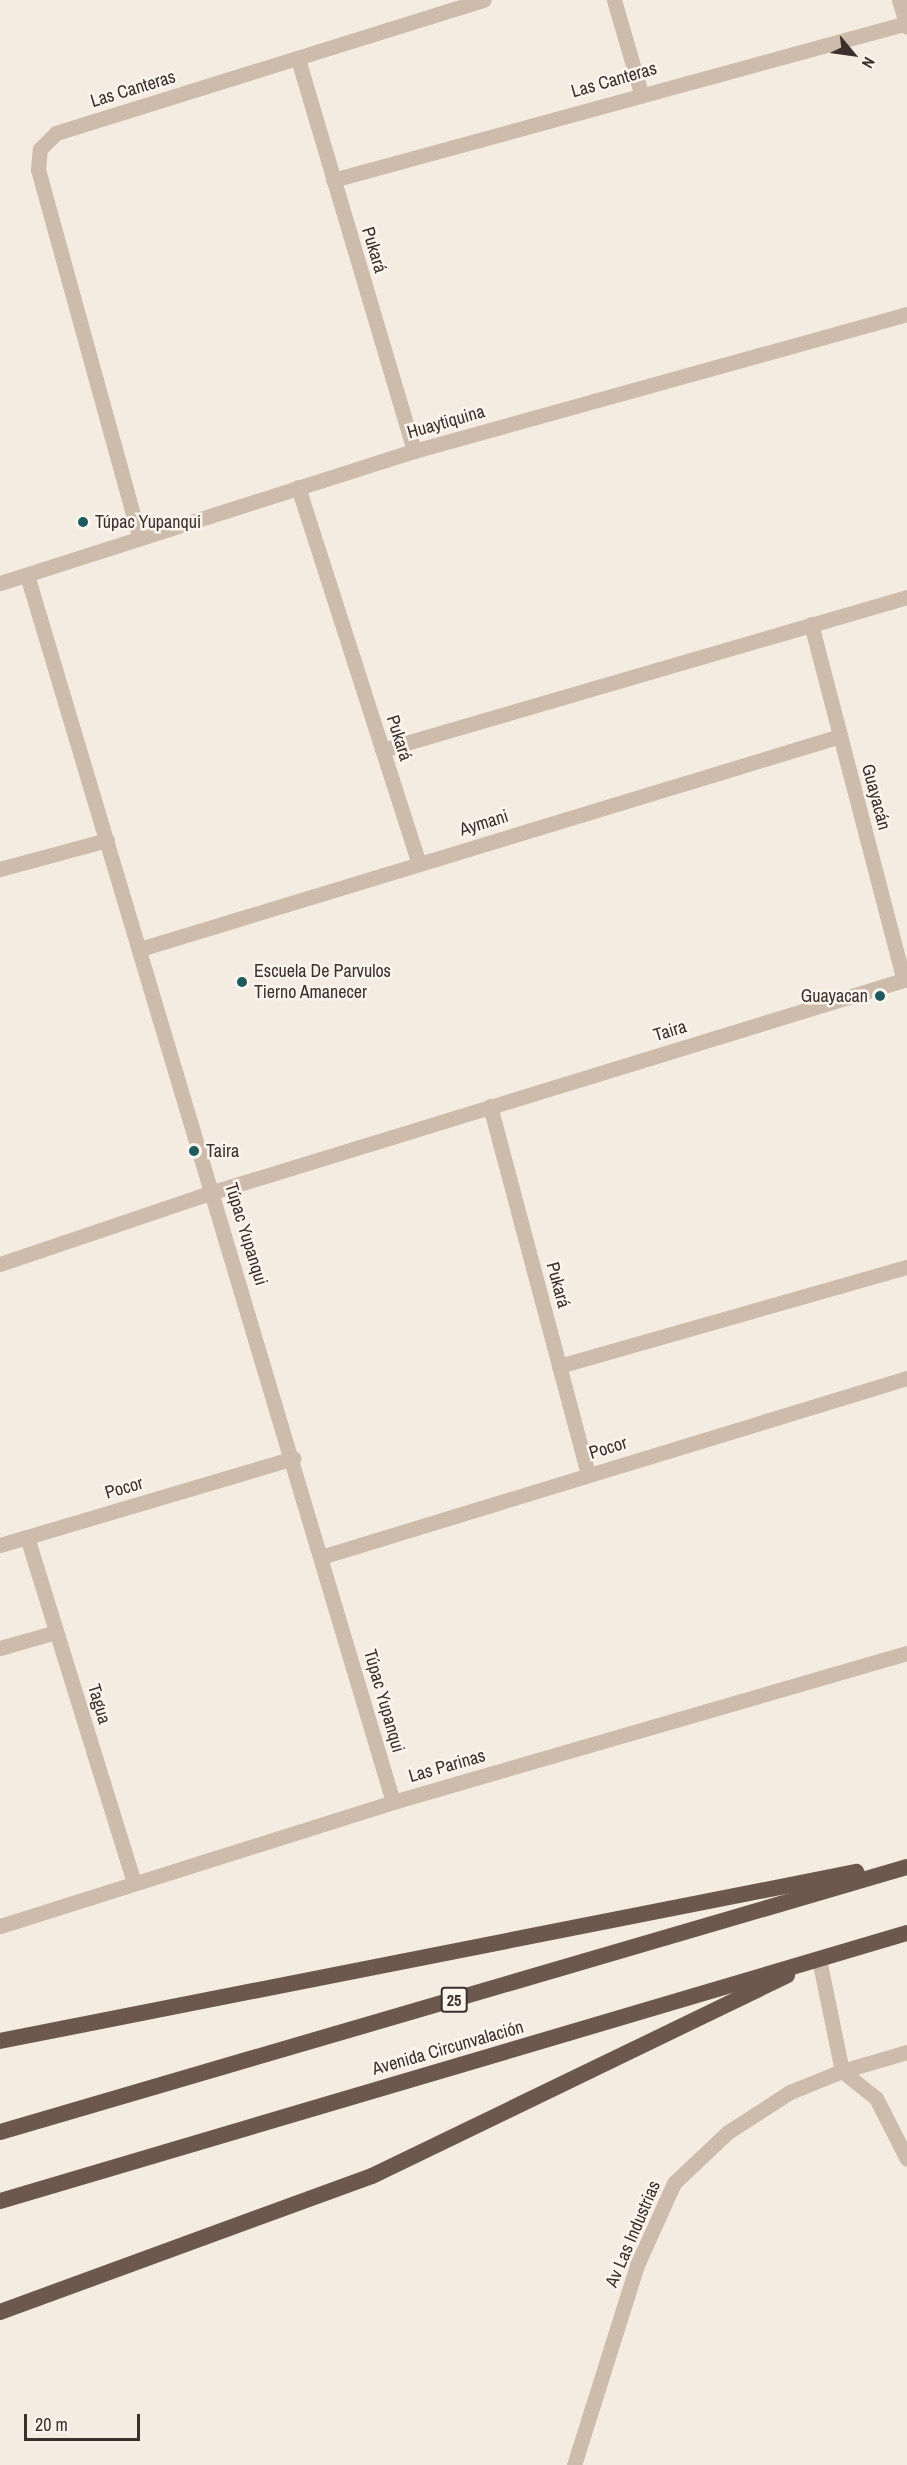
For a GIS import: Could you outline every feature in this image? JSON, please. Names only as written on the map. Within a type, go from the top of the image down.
[{"type":"highway","points":[[0,2041],[907,1862]]},
{"type":"highway","name":"25","points":[[0,2132],[907,1867]]},
{"type":"highway","name":"Avenida Circunvalación","points":[[0,2201],[907,1933]]},
{"type":"highway","points":[[0,2312],[372,2176],[819,1959]]},
{"type":"street","name":"Las Canteras","points":[[140,536],[38,170],[40,149],[56,132],[484,0]]},
{"type":"street","points":[[614,0],[641,93]]},
{"type":"street","points":[[899,0],[907,24]]},
{"type":"street","name":"Las Canteras","points":[[333,180],[641,93],[907,24]]},
{"type":"street","name":"Pukará","points":[[297,59],[414,451]]},
{"type":"street","name":"Huaytiquina","points":[[0,583],[140,536],[414,451],[907,314]]},
{"type":"street","name":"Pukará","points":[[298,487],[419,863]]},
{"type":"street","name":"Túpac Yupanqui","points":[[27,575],[293,1458],[393,1802]]},
{"type":"street","points":[[382,750],[907,597]]},
{"type":"street","name":"Guayacán","points":[[811,624],[906,979]]},
{"type":"street","name":"Aymani","points":[[140,949],[840,736]]},
{"type":"street","points":[[0,869],[107,840]]},
{"type":"street","name":"Taira","points":[[0,1264],[213,1192],[906,979]]},
{"type":"street","name":"Pukará","points":[[490,1106],[588,1474]]},
{"type":"street","points":[[559,1366],[907,1267]]},
{"type":"street","name":"Pocor","points":[[321,1557],[907,1378]]},
{"type":"street","name":"Pocor","points":[[0,1545],[293,1458]]},
{"type":"street","name":"Tagua","points":[[27,1537],[134,1883]]},
{"type":"street","points":[[0,1648],[56,1632]]},
{"type":"street","name":"Las Parinas","points":[[0,1926],[393,1802],[907,1653]]},
{"type":"street","points":[[819,1959],[842,2071],[876,2098],[907,2159]]},
{"type":"street","name":"Av Las Industrias","points":[[574,2465],[637,2265],[674,2183],[728,2132],[790,2092],[842,2071],[907,2052]]},
{"type":"place","name":"Túpac Yupanqui","points":[[83,522]]},
{"type":"place","name":"Escuela De Parvulos Tierno Amanecer","points":[[242,982]]},
{"type":"place","name":"Guayacan","points":[[880,996]]},
{"type":"place","name":"Taira","points":[[194,1151]]}]
